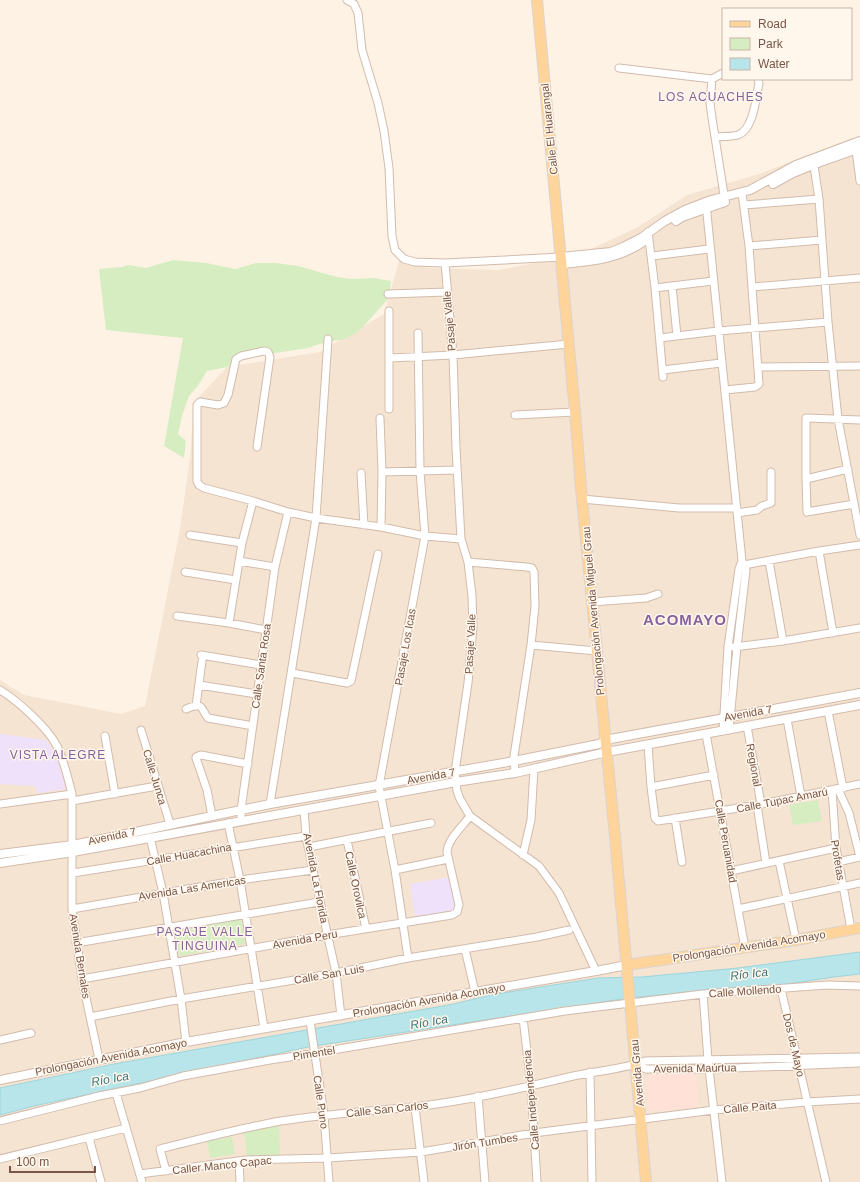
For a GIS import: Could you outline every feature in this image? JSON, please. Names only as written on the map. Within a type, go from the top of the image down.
[{"type":"main road","name":"Calle El Huarangal","points":[[537,0],[561,261]]},
{"type":"main road","name":"Prolongación Avenida Miguel Grau","points":[[561,261],[627,969]]},
{"type":"main road","name":"Prolongación Avenida Acomayo","points":[[627,969],[796,940],[855,928]]},
{"type":"main road","name":"Avenida Grau","points":[[627,969],[646,1182]]},
{"type":"street","points":[[347,0],[354,4],[358,13],[362,50],[378,102],[389,168],[392,236],[395,250],[404,259],[414,262],[445,263],[561,261],[611,252],[649,235],[665,221],[685,210],[724,199],[819,199]]},
{"type":"street","points":[[619,68],[712,79],[722,74]]},
{"type":"street","points":[[712,79],[710,103],[724,199]]},
{"type":"street","points":[[716,137],[737,135],[744,132],[754,110],[758,80]]},
{"type":"street","points":[[814,161],[860,141]]},
{"type":"street","points":[[743,199],[760,185],[796,165],[858,149],[860,181]]},
{"type":"street","points":[[814,161],[819,199],[828,322],[838,419],[860,535]]},
{"type":"street","points":[[724,390],[758,386],[752,287],[743,199]]},
{"type":"street","points":[[706,205],[709,249],[714,281],[737,511],[743,563],[746,570],[737,646],[726,717]]},
{"type":"street","points":[[649,235],[656,288],[663,373],[721,363]]},
{"type":"street","points":[[748,246],[822,240]]},
{"type":"street","points":[[652,256],[709,249]]},
{"type":"street","name":"Pasaje Valle","points":[[445,263],[453,355],[461,539],[468,562],[472,596],[473,626],[468,683],[455,772],[456,782],[460,799],[470,816],[539,866],[559,893],[596,972]]},
{"type":"street","points":[[752,287],[860,278]]},
{"type":"street","points":[[656,288],[714,281]]},
{"type":"street","points":[[672,286],[677,336]]},
{"type":"street","points":[[388,294],[447,292]]},
{"type":"street","points":[[389,311],[389,409]]},
{"type":"street","points":[[660,338],[718,331],[828,322]]},
{"type":"street","name":"Pasaje Los Icas","points":[[408,958],[395,870],[379,786],[425,536],[420,471],[418,333]]},
{"type":"street","points":[[270,804],[316,518],[328,339]]},
{"type":"street","points":[[390,358],[453,355],[569,344]]},
{"type":"street","points":[[257,447],[270,357],[268,352],[264,351],[241,356],[236,360],[228,395],[224,403],[218,405],[200,402],[196,407],[197,481],[199,485],[204,488],[288,512],[316,518],[381,527],[425,536],[461,539]]},
{"type":"street","points":[[758,367],[860,366]]},
{"type":"street","points":[[515,415],[575,412]]},
{"type":"street","points":[[380,418],[382,472],[381,527]]},
{"type":"street","points":[[854,504],[807,512],[806,418],[860,420]]},
{"type":"street","points":[[806,479],[848,469]]},
{"type":"street","points":[[382,472],[457,470]]},
{"type":"street","points":[[362,472],[364,525]]},
{"type":"street","points":[[582,499],[679,508],[737,511],[757,510],[771,503],[772,501],[771,472]]},
{"type":"street","points":[[229,623],[242,543],[253,501]]},
{"type":"street","name":"Calle Santa Rosa","points":[[241,821],[241,810],[275,567],[288,512]]},
{"type":"street","points":[[190,535],[242,543]]},
{"type":"street","points":[[743,563],[769,561],[860,545]]},
{"type":"street","points":[[819,551],[833,633]]},
{"type":"street","points":[[292,673],[347,683],[351,681],[378,554]]},
{"type":"street","points":[[239,561],[275,567]]},
{"type":"street","points":[[769,561],[783,641]]},
{"type":"street","points":[[468,562],[527,567],[534,570],[535,606],[531,645],[514,762],[515,773]]},
{"type":"street","points":[[726,730],[728,647],[739,570],[743,563]]},
{"type":"street","points":[[185,572],[236,580]]},
{"type":"street","points":[[592,602],[646,598],[658,594]]},
{"type":"street","points":[[177,616],[266,630]]},
{"type":"street","points":[[728,647],[783,641],[860,628]]},
{"type":"street","points":[[531,645],[597,651]]},
{"type":"street","points":[[196,706],[202,658],[261,665]]},
{"type":"street","points":[[199,685],[257,694]]},
{"type":"street","name":"Avenida Bernales","points":[[0,690],[10,696],[52,739],[62,758],[72,794],[72,909],[82,979],[99,1059]]},
{"type":"street","name":"Avenida 7","points":[[0,863],[73,848],[170,824],[270,804],[514,762],[599,744],[605,740],[860,693]]},
{"type":"street","name":"Avenida 7","points":[[0,854],[73,848],[150,837],[456,782],[515,773],[607,752],[860,705]]},
{"type":"street","points":[[186,709],[196,706],[203,708],[206,715],[210,719],[253,726]]},
{"type":"street","name":"Profetas","points":[[828,711],[837,789],[836,848],[842,887],[855,928]]},
{"type":"street","points":[[787,719],[801,796]]},
{"type":"street","name":"Regional","points":[[747,726],[759,804],[766,864]]},
{"type":"street","name":"Calle Junca","points":[[141,730],[157,786],[170,824]]},
{"type":"street","name":"Calle Peruanidad","points":[[706,734],[745,948]]},
{"type":"street","points":[[105,736],[115,794]]},
{"type":"street","points":[[648,745],[651,787],[714,775]]},
{"type":"street","points":[[212,816],[207,790],[196,757],[201,755],[248,764]]},
{"type":"street","points":[[523,855],[531,820],[534,769]]},
{"type":"street","name":"Calle Tupac Amarú","points":[[651,787],[656,820],[720,811],[860,784]]},
{"type":"street","points":[[72,802],[157,786]]},
{"type":"street","points":[[837,789],[849,813],[860,857],[838,862]]},
{"type":"street","points":[[0,804],[72,794]]},
{"type":"street","name":"Avenida La Florida","points":[[304,810],[306,836],[319,902],[336,973],[341,1016]]},
{"type":"street","points":[[395,870],[448,859],[447,852],[449,844],[470,816]]},
{"type":"street","points":[[675,818],[682,862]]},
{"type":"street","points":[[228,823],[246,913],[264,1028]]},
{"type":"street","points":[[309,847],[431,824]]},
{"type":"street","name":"Calle Huacachina","points":[[73,873],[306,836]]},
{"type":"street","points":[[150,837],[163,893],[181,999],[186,1042]]},
{"type":"street","name":"Calle Orovilca","points":[[347,840],[366,929]]},
{"type":"street","points":[[731,871],[836,848]]},
{"type":"street","name":"Avenida Peru","points":[[82,979],[327,935],[452,915],[457,912],[459,905],[448,859]]},
{"type":"street","points":[[779,861],[796,940]]},
{"type":"street","name":"Avenida Las Americas","points":[[72,909],[240,880],[313,870]]},
{"type":"street","points":[[738,909],[860,883]]},
{"type":"street","points":[[76,943],[169,928],[246,913],[319,902]]},
{"type":"street","name":"Calle San Luis","points":[[90,1017],[181,999],[336,973],[408,958],[537,937],[569,930]]},
{"type":"street","points":[[465,948],[475,992]]},
{"type":"street","name":"Prolongación Avenida Acomayo","points":[[0,1080],[99,1059],[264,1028],[311,1024],[341,1016],[475,992],[596,972],[627,969]]},
{"type":"street","name":"Calle Mollendo","points":[[630,1001],[827,985],[860,986]]},
{"type":"street","name":"Dos de Mayo","points":[[781,989],[826,1182]]},
{"type":"street","points":[[703,994],[708,1060],[722,1182]]},
{"type":"street","name":"Pimentel","points":[[0,1121],[99,1096],[140,1088],[183,1076],[314,1051],[630,1001]]},
{"type":"street","name":"Calle Independencia","points":[[523,1018],[531,1086],[537,1182]]},
{"type":"street","name":"Calle Puno","points":[[311,1024],[324,1115],[329,1182]]},
{"type":"street","points":[[0,1040],[31,1033]]},
{"type":"street","name":"Avenida Maúrtua","points":[[636,1064],[646,1069],[710,1069],[860,1057]]},
{"type":"street","name":"Avenida Maúrtua","points":[[636,1064],[645,1061],[708,1060],[860,1064]]},
{"type":"street","name":"Calle San Carlos","points":[[166,1171],[160,1149],[238,1130],[281,1121],[324,1115],[415,1107],[531,1086],[590,1072],[636,1064]]},
{"type":"street","points":[[590,1072],[592,1182]]},
{"type":"street","points":[[116,1093],[142,1182]]},
{"type":"street","points":[[478,1096],[485,1182]]},
{"type":"street","name":"Calle Paita","points":[[641,1120],[714,1110],[860,1099]]},
{"type":"street","points":[[415,1107],[424,1182]]},
{"type":"street","name":"Jirón Tumbes","points":[[328,1158],[421,1152],[534,1133],[641,1120]]},
{"type":"street","points":[[0,1159],[126,1128]]},
{"type":"street","points":[[89,1138],[101,1182]]},
{"type":"street","name":"Caller Manco Capac","points":[[140,1174],[239,1161],[328,1158]]},
{"type":"street","points":[[239,1161],[240,1182]]},
{"type":"shaded area","points":[[852,138],[860,139],[860,1182],[0,1182],[0,680],[24,695],[121,714],[145,706],[180,529],[190,458],[194,402],[227,367],[320,352],[384,314],[399,261],[431,268],[499,270],[581,254],[638,227],[687,195],[759,174]]},
{"type":"shaded area","points":[[0,734],[47,740],[58,762],[66,789],[37,793],[35,786],[0,784]]},
{"type":"shaded area","points":[[451,877],[457,911],[415,918],[410,884]]},
{"type":"shaded area","points":[[696,1072],[698,1108],[649,1110],[646,1077],[649,1075]]},
{"type":"green space","points":[[173,260],[206,263],[235,269],[256,263],[276,263],[298,266],[337,277],[352,279],[374,278],[391,281],[389,298],[359,331],[345,339],[326,342],[308,348],[249,357],[227,367],[207,371],[197,387],[189,396],[182,416],[178,434],[186,441],[184,458],[164,446],[183,338],[106,330],[99,269],[128,265],[146,268]]},
{"type":"green space","points":[[818,800],[822,821],[793,825],[789,805]]},
{"type":"green space","points":[[241,919],[245,944],[215,949],[210,925]]},
{"type":"green space","points":[[209,924],[214,950],[179,956],[175,930]]},
{"type":"green space","points":[[279,1124],[280,1155],[247,1156],[244,1132]]},
{"type":"green space","points":[[232,1137],[235,1154],[210,1158],[207,1141]]},
{"type":"water","name":"Río Ica","points":[[860,952],[860,974],[788,984],[696,991],[622,999],[308,1047],[34,1106],[0,1115],[0,1088],[114,1064],[454,1004],[490,995],[598,978],[642,977],[738,968]]},
{"type":"district","name":"LOS ACUACHES","points":[[711,97]]},
{"type":"district","name":"ACOMAYO","points":[[685,620]]},
{"type":"district","name":"VISTA ALEGRE","points":[[58,755]]},
{"type":"district","name":"PASAJE VALLE TINGUINA","points":[[205,939]]}]
